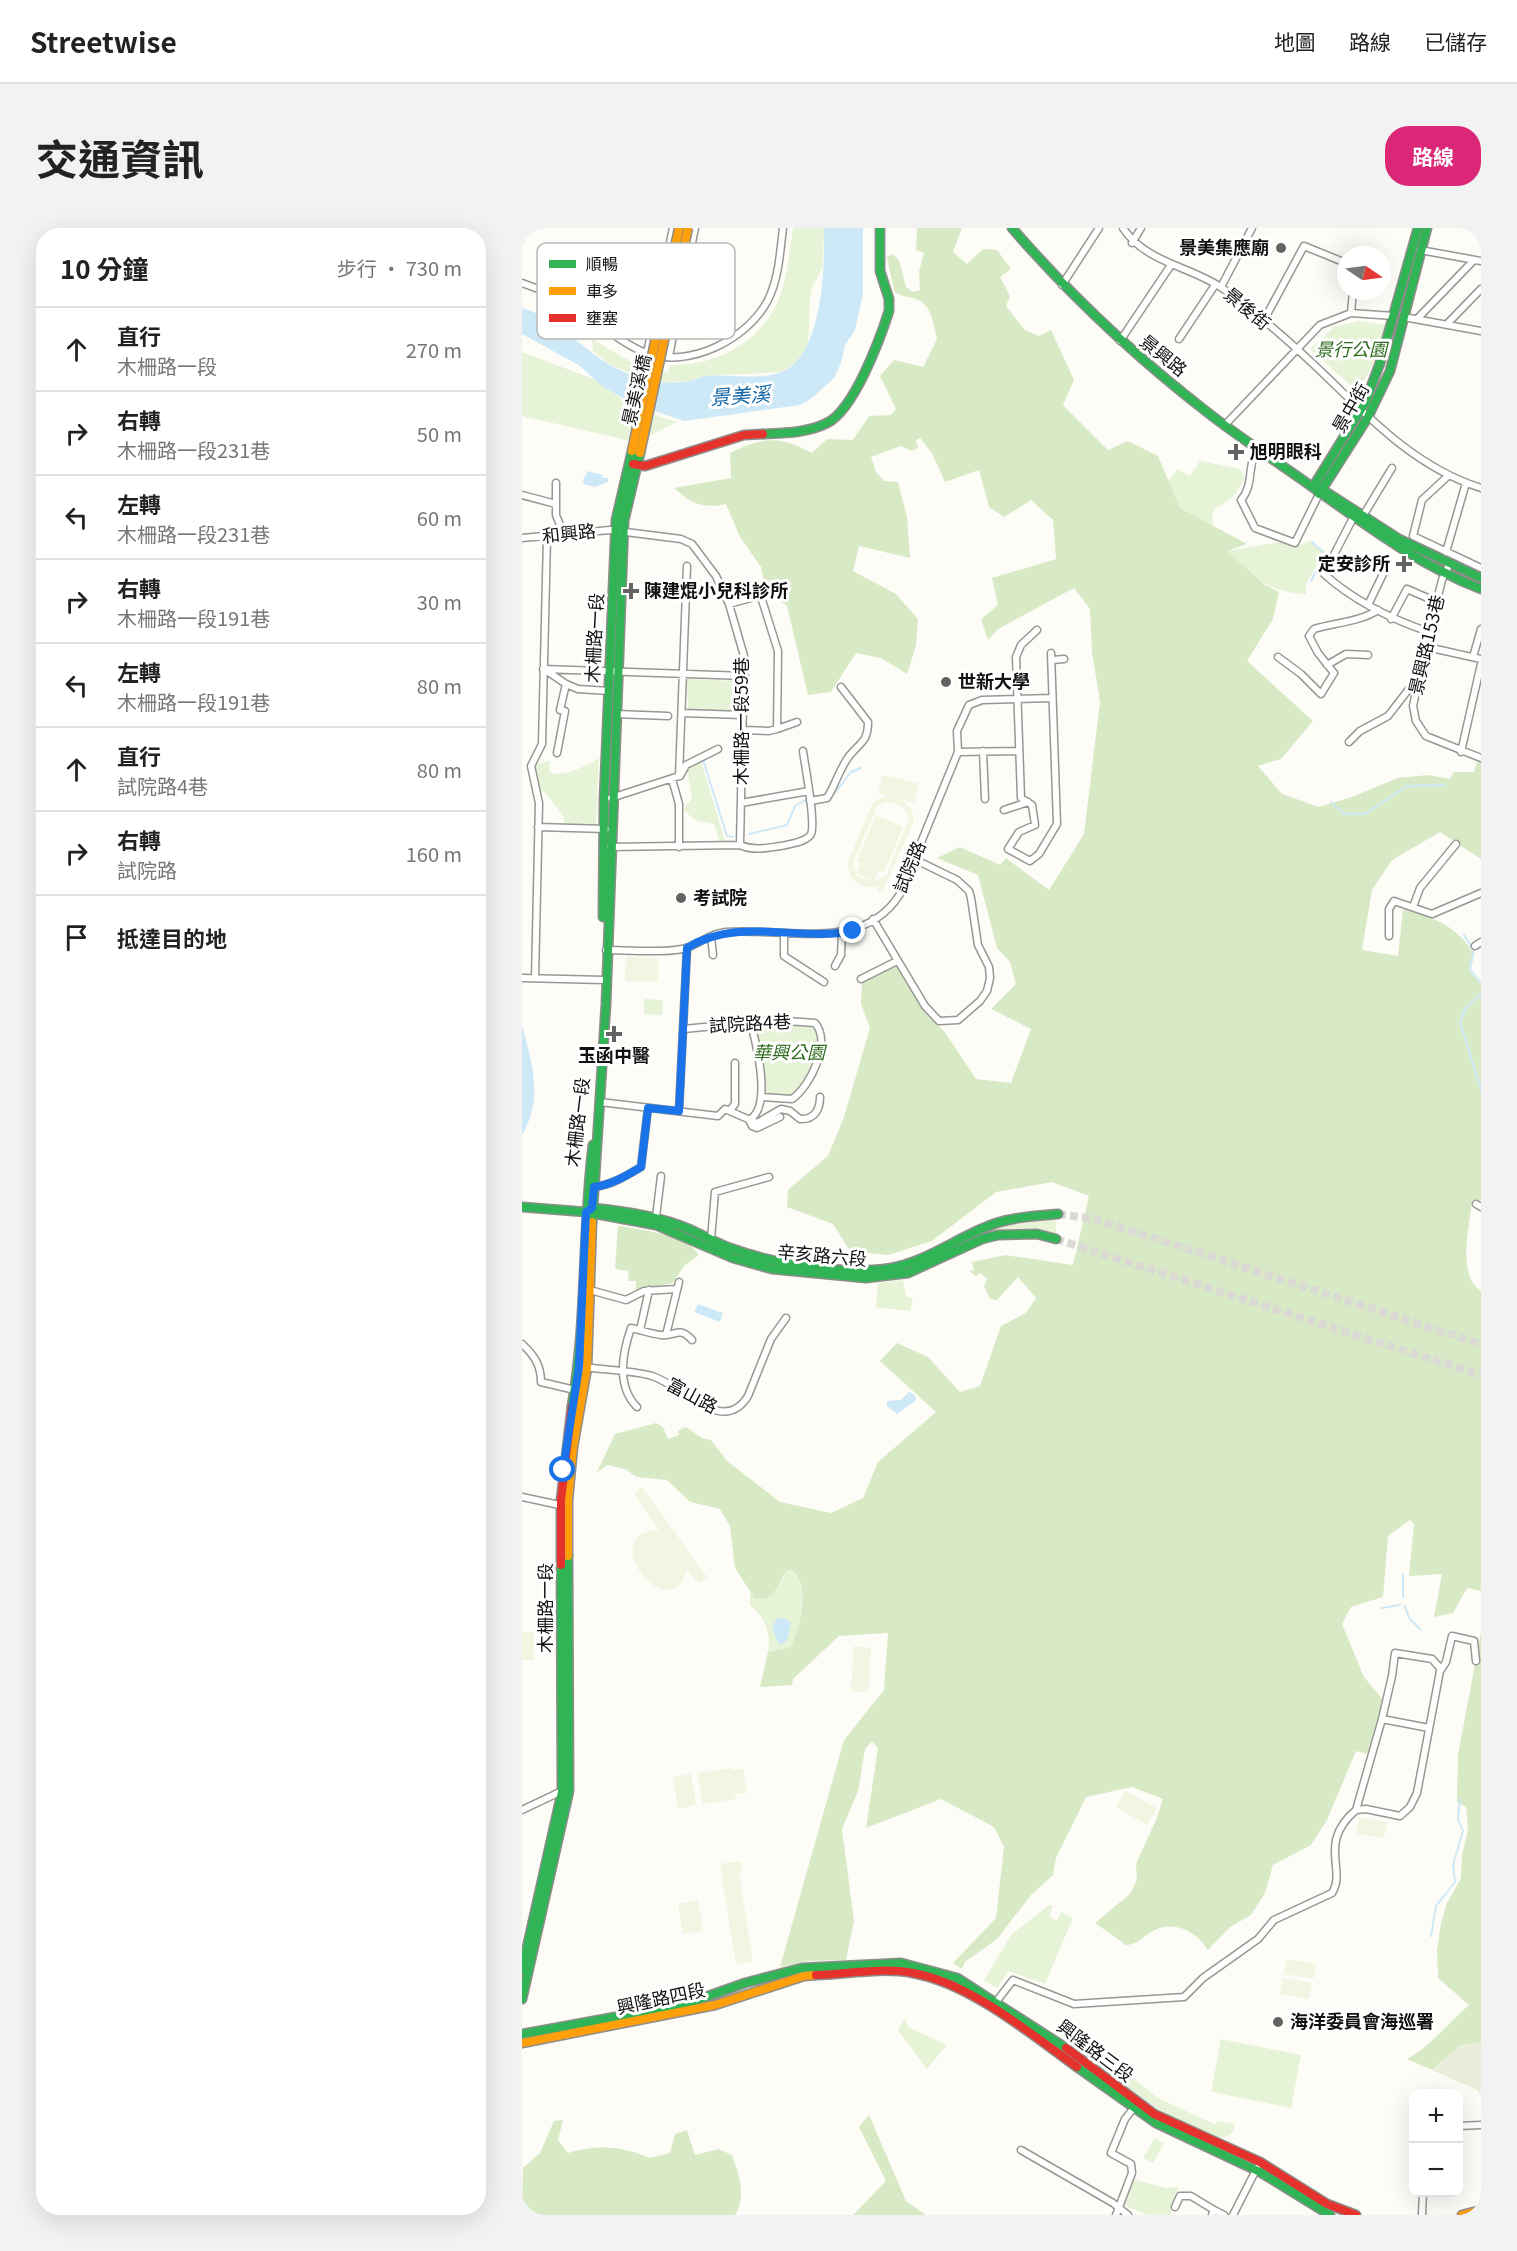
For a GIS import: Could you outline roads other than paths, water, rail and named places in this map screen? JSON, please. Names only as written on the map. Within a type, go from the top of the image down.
[{"type":"main road","name":"景美溪橋","points":[[676,243],[679,228]]},
{"type":"main road","name":"景美溪橋","points":[[685,243],[688,228]]},
{"type":"main road","points":[[633,465],[645,466],[744,435],[800,432],[826,424],[834,419],[848,403],[858,385],[889,311],[889,299],[880,271],[880,228]]},
{"type":"main road","name":"景中街","points":[[1318,490],[1368,417],[1395,358],[1416,250],[1418,228]]},
{"type":"main road","name":"景中街","points":[[1318,490],[1360,410],[1380,363],[1416,250],[1427,228]]},
{"type":"main road","name":"景興路","points":[[1016,230],[1062,285],[1120,341],[1256,451],[1399,539],[1481,579]]},
{"type":"main road","name":"景美溪橋","points":[[636,452],[658,339]]},
{"type":"main road","name":"景美溪橋","points":[[636,452],[662,339]]},
{"type":"main road","name":"木柵路一段","points":[[608,799],[616,714],[614,672],[620,530],[636,452]]},
{"type":"main road","name":"景興路","points":[[1318,490],[1353,518],[1444,575],[1481,589]]},
{"type":"main road","name":"木柵路一段","points":[[566,1789],[563,1470],[575,1390],[583,1367],[590,1211],[600,1102],[607,950],[602,896],[608,829],[609,691],[614,672]]},
{"type":"main road","name":"木柵路一段","points":[[565,1506],[583,1367],[590,1290],[589,1162],[600,1102],[607,950]]},
{"type":"main road","points":[[522,1207],[590,1211]]},
{"type":"main road","name":"辛亥路六段","points":[[590,1211],[656,1217],[729,1248],[769,1260],[876,1270],[901,1267],[927,1258],[982,1228],[1002,1221],[1058,1214]]},
{"type":"main road","name":"辛亥路六段","points":[[590,1211],[669,1229],[733,1258],[753,1264],[866,1278],[908,1273],[982,1239],[998,1235],[1037,1234],[1056,1239]]},
{"type":"main road","points":[[522,1970],[566,1789]]},
{"type":"main road","points":[[522,1999],[560,1841],[566,1789]]},
{"type":"main road","name":"興隆路三段","points":[[803,1972],[901,1963],[927,1968],[957,1978],[1051,2037],[1154,2114],[1258,2166],[1325,2211],[1356,2215]]},
{"type":"main road","name":"興隆路三段","points":[[803,1972],[895,1971],[915,1973],[956,1988],[1069,2060],[1133,2109],[1164,2128],[1258,2166]]},
{"type":"main road","name":"興隆路四段","points":[[522,2034],[686,2004],[746,1983],[803,1972]]},
{"type":"main road","name":"興隆路四段","points":[[522,2043],[716,2005],[803,1972]]},
{"type":"main road","points":[[1462,2215],[1481,2210]]},
{"type":"street","points":[[670,243],[673,228]]},
{"type":"street","points":[[692,243],[695,228]]},
{"type":"street","points":[[735,334],[754,320],[768,300],[776,277],[783,228]]},
{"type":"street","points":[[1062,285],[1099,228]]},
{"type":"street","name":"景後街","points":[[1122,228],[1132,243],[1171,265],[1218,286],[1263,322],[1360,410],[1417,457],[1448,476],[1481,488]]},
{"type":"street","points":[[1132,243],[1141,228]]},
{"type":"street","points":[[1179,339],[1218,286],[1252,228]]},
{"type":"street","points":[[1263,322],[1304,246],[1337,259]]},
{"type":"street","points":[[1416,250],[1477,260]]},
{"type":"street","points":[[1417,319],[1477,260]]},
{"type":"street","points":[[1120,341],[1171,265]]},
{"type":"street","points":[[522,283],[537,289]]},
{"type":"street","points":[[1447,324],[1481,289]]},
{"type":"street","points":[[1351,313],[1352,300]]},
{"type":"street","points":[[1224,426],[1320,325],[1351,313],[1394,316]]},
{"type":"street","points":[[1404,317],[1481,331]]},
{"type":"street","points":[[625,339],[647,353],[669,356],[698,353],[718,347],[729,339]]},
{"type":"street","points":[[647,353],[650,339]]},
{"type":"street","points":[[669,356],[672,339]]},
{"type":"street","points":[[1256,451],[1251,464],[1249,491],[1241,500],[1255,528],[1294,543],[1318,490]]},
{"type":"street","points":[[1364,516],[1392,468]]},
{"type":"street","points":[[1448,476],[1422,500],[1413,536],[1481,568]]},
{"type":"street","points":[[556,483],[556,515],[564,535]]},
{"type":"street","points":[[1446,552],[1466,483]]},
{"type":"street","points":[[522,495],[556,504]]},
{"type":"street","points":[[1353,518],[1324,574],[1338,587],[1391,619],[1429,632]]},
{"type":"street","name":"和興路","points":[[522,538],[547,538],[620,530]]},
{"type":"street","name":"木柵路一段59巷","points":[[620,530],[681,539],[692,544],[716,576],[729,604],[744,656],[745,676],[740,845]]},
{"type":"street","points":[[535,978],[539,803],[531,766],[542,744],[547,538]]},
{"type":"street","name":"景興路153巷","points":[[1449,565],[1444,575],[1429,632],[1413,706],[1416,721],[1426,736],[1461,752],[1481,758]]},
{"type":"street","points":[[679,847],[679,804],[676,778],[682,713],[687,566]]},
{"type":"street","points":[[1368,605],[1384,572]]},
{"type":"street","name":"景興路153巷","points":[[1391,619],[1407,589],[1437,602]]},
{"type":"street","points":[[729,604],[758,596],[762,600],[778,651],[777,729]]},
{"type":"street","points":[[1278,657],[1301,674],[1321,694],[1334,673],[1309,636],[1314,629],[1340,621],[1367,618],[1378,610]]},
{"type":"street","points":[[1473,657],[1481,629]]},
{"type":"street","points":[[1037,630],[1021,645],[1016,657],[1021,798],[1032,805],[1035,825],[1019,832],[1008,849],[1030,861],[1039,854],[1057,824],[1051,657],[1064,659]]},
{"type":"street","points":[[1427,647],[1481,659]]},
{"type":"street","points":[[1327,665],[1346,654],[1368,655]]},
{"type":"street","points":[[1461,752],[1481,664]]},
{"type":"street","points":[[543,669],[745,676]]},
{"type":"street","points":[[543,669],[578,689],[609,691]]},
{"type":"street","points":[[1349,742],[1360,731],[1388,716],[1419,675]]},
{"type":"street","points":[[557,753],[566,711],[560,710],[566,684]]},
{"type":"street","points":[[810,801],[827,798],[851,754],[864,744],[867,736],[868,722],[841,687]]},
{"type":"street","points":[[1016,698],[1052,698]]},
{"type":"street","name":"試院路","points":[[607,950],[687,948],[723,932],[842,933],[853,931],[873,919],[895,902],[958,752],[957,731],[969,705],[982,700],[1016,698]]},
{"type":"street","points":[[682,713],[743,715]]},
{"type":"street","points":[[616,714],[668,716]]},
{"type":"street","points":[[743,730],[769,731],[797,722]]},
{"type":"street","points":[[608,799],[676,778],[686,765],[718,749]]},
{"type":"street","points":[[607,847],[740,845],[759,849],[794,843],[807,838],[811,831],[810,801],[803,751]]},
{"type":"street","points":[[958,752],[1019,751]]},
{"type":"street","points":[[984,752],[985,799]]},
{"type":"street","points":[[741,803],[809,791]]},
{"type":"street","points":[[1004,810],[1028,802]]},
{"type":"street","points":[[538,827],[608,829]]},
{"type":"street","points":[[1413,907],[1420,888],[1456,844]]},
{"type":"street","points":[[873,919],[933,1017],[946,1022],[958,1020],[984,996],[990,978],[989,967],[978,945],[969,891],[957,880],[914,859]]},
{"type":"street","points":[[1389,936],[1391,903],[1399,902],[1432,914],[1481,892]]},
{"type":"street","points":[[784,933],[784,956],[824,982]]},
{"type":"street","points":[[835,966],[841,955],[842,933]]},
{"type":"street","points":[[711,936],[713,955]]},
{"type":"street","name":"試院路4巷","points":[[687,948],[684,1029],[773,1020],[815,1023],[819,1027],[821,1050],[817,1063],[798,1095],[785,1100],[761,1097]]},
{"type":"street","points":[[861,979],[897,961]]},
{"type":"street","points":[[522,978],[604,981]]},
{"type":"street","points":[[749,1120],[759,1111],[761,1097],[759,1054],[751,1023]]},
{"type":"street","points":[[679,1111],[684,1029]]},
{"type":"street","points":[[730,1110],[735,1104],[735,1063]]},
{"type":"street","points":[[600,1102],[718,1116],[725,1109],[758,1123],[781,1109],[790,1111],[800,1119],[808,1119],[816,1113],[820,1096]]},
{"type":"street","points":[[594,1187],[610,1185],[625,1174],[641,1167],[648,1108]]},
{"type":"street","points":[[749,1120],[752,1126],[757,1128],[780,1117]]},
{"type":"street","points":[[656,1217],[661,1176]]},
{"type":"street","points":[[711,1239],[715,1192],[770,1177]]},
{"type":"street","points":[[666,1335],[679,1282]]},
{"type":"street","points":[[590,1290],[626,1300],[649,1290],[677,1289]]},
{"type":"street","points":[[640,1330],[649,1290]]},
{"type":"street","name":"富山路","points":[[583,1367],[653,1376],[715,1411],[728,1413],[744,1404],[771,1339],[786,1318]]},
{"type":"street","points":[[637,1407],[629,1399],[622,1372],[631,1328],[666,1335],[676,1331],[687,1335],[692,1340]]},
{"type":"street","points":[[522,1344],[534,1355],[541,1371],[541,1382],[575,1390]]},
{"type":"street","points":[[522,1497],[565,1506]]},
{"type":"street","points":[[1356,1810],[1366,1809],[1396,1816],[1406,1812],[1417,1793],[1440,1671],[1446,1662],[1452,1636],[1474,1641],[1476,1661]]},
{"type":"street","points":[[984,2004],[998,2002],[1009,1981],[1013,1980],[1074,2004],[1184,1997],[1203,1978],[1258,1939],[1274,1920],[1332,1893],[1335,1884],[1334,1842],[1339,1830],[1356,1810],[1382,1719],[1395,1653],[1436,1661],[1440,1671]]},
{"type":"street","points":[[1382,1719],[1429,1728]]},
{"type":"street","points":[[522,1810],[566,1789]]},
{"type":"street","points":[[1116,2215],[1132,2173],[1131,2164],[1111,2152],[1125,2119],[1133,2109]]},
{"type":"street","points":[[1463,2126],[1481,2125]]},
{"type":"street","points":[[1021,2150],[1128,2215]]},
{"type":"street","points":[[1233,2215],[1258,2166]]},
{"type":"street","points":[[1175,2207],[1180,2196],[1191,2196],[1213,2213],[1224,2215]]},
{"type":"street","points":[[1422,2215],[1423,2197]]},
{"type":"street","points":[[522,2213],[526,2215]]},
{"type":"water","name":"景美溪","points":[[824,228],[863,228],[863,294],[855,330],[845,345],[841,363],[834,378],[812,398],[800,405],[684,421],[631,403],[602,386],[580,366],[522,334],[522,308],[537,314],[537,339],[574,339],[610,365],[639,378],[658,382],[691,381],[706,376],[761,376],[779,373],[794,364],[805,350],[813,331],[824,265]]},
{"type":"water","points":[[588,471],[603,475],[602,478],[608,478],[608,482],[595,487],[584,484],[583,480]]},
{"type":"water","points":[[522,1025],[532,1067],[534,1094],[533,1108],[522,1135]]},
{"type":"water","points":[[698,1304],[723,1313],[720,1322],[694,1312]]},
{"type":"water","points":[[909,1392],[915,1395],[916,1400],[897,1414],[887,1406],[887,1401],[901,1400]]},
{"type":"water","points":[[778,1618],[785,1618],[791,1623],[787,1640],[782,1644],[778,1643],[772,1626]]},
{"type":"waterway","points":[[1312,542],[1324,553]]},
{"type":"waterway","points":[[1311,581],[1326,553]]},
{"type":"waterway","points":[[703,760],[727,836],[733,837]]},
{"type":"waterway","points":[[829,801],[851,772],[861,768]]},
{"type":"waterway","points":[[1331,802],[1344,814],[1365,814],[1407,786],[1444,785]]},
{"type":"waterway","points":[[749,834],[787,825],[795,806],[807,799]]},
{"type":"waterway","points":[[1464,935],[1474,951],[1470,969],[1481,983]]},
{"type":"waterway","points":[[1481,994],[1465,1009],[1460,1022],[1481,1090]]},
{"type":"waterway","points":[[1403,1574],[1403,1597]]},
{"type":"waterway","points":[[1382,1608],[1400,1605]]},
{"type":"waterway","points":[[1405,1606],[1409,1618],[1420,1629]]},
{"type":"waterway","points":[[1431,1936],[1436,1906],[1455,1882],[1453,1865],[1463,1831],[1458,1819],[1460,1799]]},
{"type":"tunnel","points":[[1058,1214],[1095,1219],[1481,1344]]},
{"type":"tunnel","points":[[1056,1239],[1481,1375]]},
{"type":"place","name":"景美集應廟","points":[[1281,248]]},
{"type":"place","name":"旭明眼科","points":[[1236,452]]},
{"type":"place","name":"定安診所","points":[[1404,564]]},
{"type":"place","name":"陳建焜小兒科診所","points":[[631,591]]},
{"type":"place","name":"世新大學","points":[[946,682]]},
{"type":"place","name":"考試院","points":[[681,898]]},
{"type":"place","name":"玉函中醫","points":[[614,1034]]},
{"type":"place","name":"海洋委員會海巡署","points":[[1278,2022]]},
{"type":"park label","name":"景行公園","points":[[1351,350]]},
{"type":"park label","name":"華興公園","points":[[789,1053]]}]
